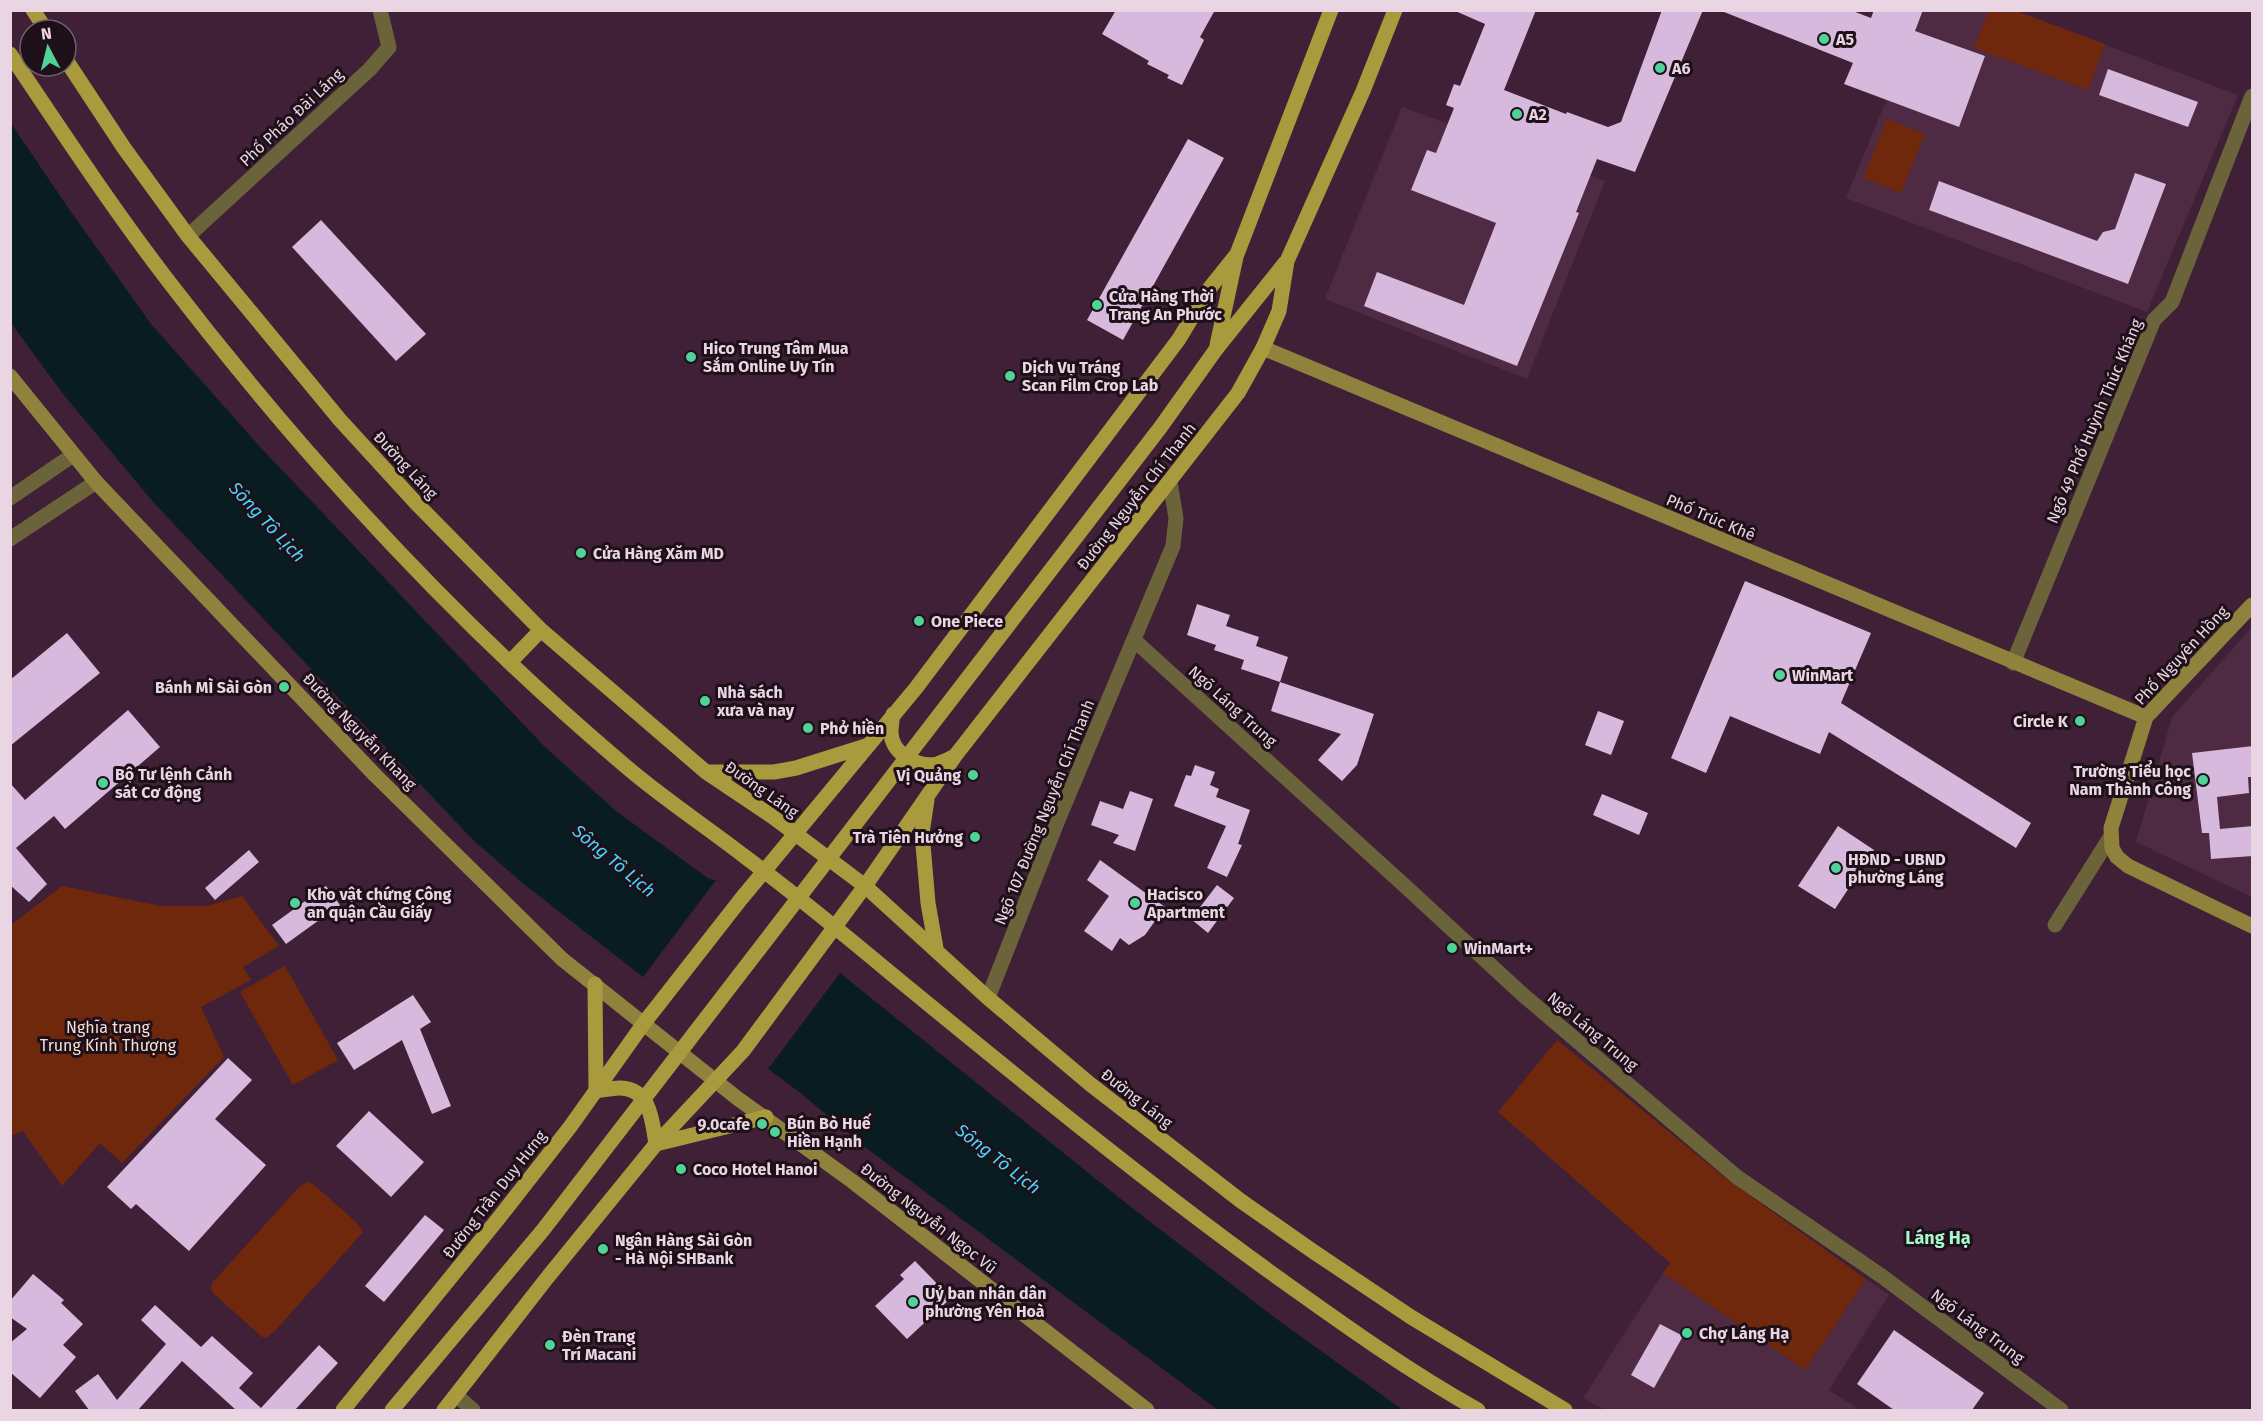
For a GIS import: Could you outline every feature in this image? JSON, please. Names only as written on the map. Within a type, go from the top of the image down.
[{"type":"main road","points":[[1217,348],[1237,254],[1331,10]]},
{"type":"main road","name":"Đường Nguyễn Chí Thanh","points":[[716,1080],[743,1051],[815,954],[955,756],[1238,393],[1263,348],[1278,311],[1287,261],[1363,92],[1395,10]]},
{"type":"main road","points":[[10,54],[91,175],[164,276],[241,373],[407,561],[510,662],[624,765],[835,926],[1042,1099],[1217,1234],[1431,1384],[1478,1410]]},
{"type":"main road","name":"Đường Láng","points":[[78,78],[124,148],[188,236],[370,454],[541,630],[706,772],[773,817],[865,886],[936,948],[988,998],[1090,1084],[1241,1201],[1412,1317],[1564,1410]]},
{"type":"main road","points":[[764,871],[916,688],[990,587],[1111,432],[1179,339],[1209,289],[1237,254]]},
{"type":"main road","points":[[392,1410],[543,1230],[1160,428],[1217,348],[1287,261]]},
{"type":"main road","name":"Phố Trúc Khê","points":[[1263,348],[2146,717]]},
{"type":"main road","name":"Đường Nguyễn Khang","points":[[10,376],[96,482],[375,775],[562,959],[716,1080]]},
{"type":"main road","name":"Phố Nguyên Hồng","points":[[2111,836],[2114,817],[2146,717],[2253,605]]},
{"type":"main road","points":[[510,662],[541,630]]},
{"type":"main road","points":[[893,714],[891,735],[895,746],[909,759],[921,763],[937,764],[955,756]]},
{"type":"main road","points":[[706,772],[774,772],[866,746]]},
{"type":"main road","points":[[928,795],[922,833],[928,903],[936,948]]},
{"type":"main road","points":[[2111,836],[2112,848],[2116,857],[2128,866],[2253,926]]},
{"type":"main road","name":"Đường Trần Duy Hưng","points":[[343,1410],[498,1219],[596,1091],[666,994],[764,871]]},
{"type":"main road","points":[[595,984],[596,1091],[619,1088],[639,1093],[646,1100],[651,1114],[656,1144]]},
{"type":"main road","points":[[444,1410],[656,1144],[716,1080]]},
{"type":"main road","name":"Đường Nguyễn Ngọc Vũ","points":[[716,1080],[737,1098],[852,1181],[1147,1410]]},
{"type":"main road","points":[[656,1144],[766,1117]]},
{"type":"street","name":"Phố Pháo Đài Láng","points":[[188,236],[370,69],[389,47],[380,10]]},
{"type":"street","name":"Ngõ 49 Phố Huỳnh Thúc Kháng","points":[[2013,663],[2154,320],[2172,302],[2253,96]]},
{"type":"street","points":[[10,498],[74,455]]},
{"type":"street","points":[[10,539],[96,482]]},
{"type":"street","name":"Ngõ 107 Đường Nguyễn Chí Thanh","points":[[988,998],[1173,546],[1176,518],[1170,482]]},
{"type":"street","name":"Ngõ Láng Trung","points":[[1134,640],[1522,994],[1737,1177],[1882,1277],[2061,1410]]},
{"type":"street","points":[[2055,925],[2111,836]]},
{"type":"street","points":[[456,1395],[473,1410]]},
{"type":"shaded area","points":[[1923,11],[2016,11],[2238,95],[2147,312],[1846,198]]},
{"type":"shaded area","points":[[1402,107],[1605,181],[1527,379],[1325,299]]},
{"type":"shaded area","name":"Trường Tiểu học Nam Thành Công","points":[[2252,627],[2252,897],[2136,842],[2172,717]]},
{"type":"shaded area","name":"Chợ Láng Hạ","points":[[1663,1273],[1805,1370],[1866,1279],[1889,1295],[1829,1390],[1860,1410],[1605,1410],[1583,1398]]},
{"type":"green space","points":[[1989,10],[2016,11],[2105,44],[2088,90],[1974,48]]},
{"type":"green space","points":[[1887,119],[1925,134],[1901,193],[1863,178]]},
{"type":"green space","name":"Nghĩa trang Trung Kính Thượng","points":[[62,886],[160,906],[206,906],[242,896],[279,946],[243,967],[251,980],[201,1007],[224,1057],[122,1163],[100,1143],[62,1186],[23,1131],[10,1136],[11,925]]},
{"type":"green space","points":[[285,966],[338,1060],[293,1085],[240,992]]},
{"type":"green space","points":[[1557,1040],[1724,1177],[1866,1279],[1805,1370],[1663,1273],[1670,1263],[1498,1112]]},
{"type":"green space","points":[[308,1182],[357,1223],[363,1232],[275,1331],[267,1337],[262,1337],[213,1293],[212,1283],[300,1186]]},
{"type":"water","name":"Sông Tô Lịch","points":[[10,122],[151,324],[261,448],[544,746],[616,811],[709,879],[716,880],[840,973],[1127,1204],[1278,1320],[1403,1410],[1218,1410],[865,1147],[798,1091],[643,977],[525,885],[474,841],[154,503],[63,394],[11,323]]},
{"type":"pier","points":[[716,880],[760,913],[762,911],[840,973],[768,1069],[724,1037],[722,1039],[643,977]]},
{"type":"building","points":[[1116,10],[1215,10],[1200,37],[1204,40],[1182,85],[1167,78],[1169,75],[1147,64],[1149,61],[1102,34]]},
{"type":"building","points":[[1453,10],[1536,10],[1504,90],[1566,114],[1567,112],[1608,127],[1621,122],[1662,10],[1703,10],[1635,172],[1597,159],[1576,212],[1579,213],[1517,366],[1364,306],[1377,272],[1464,305],[1496,223],[1411,190],[1427,150],[1436,153],[1454,108],[1446,105],[1454,84],[1460,86],[1485,24]]},
{"type":"building","points":[[1719,10],[1850,10],[1871,18],[1874,10],[1923,10],[1915,31],[1985,56],[1959,127],[1844,84],[1853,63]]},
{"type":"building","points":[[2108,69],[2198,102],[2188,127],[2099,95]]},
{"type":"building","points":[[1188,139],[1224,158],[1123,340],[1087,320]]},
{"type":"building","points":[[2135,173],[2166,184],[2128,284],[1929,210],[1939,181],[2097,241],[2103,232],[2115,229]]},
{"type":"building","points":[[321,220],[426,334],[396,361],[292,247]]},
{"type":"building","name":"WinMart","points":[[1745,581],[1871,633],[1841,703],[2031,823],[2016,848],[1829,732],[1820,754],[1730,716],[1706,773],[1671,758]]},
{"type":"building","points":[[1197,604],[1230,615],[1226,626],[1259,637],[1256,646],[1288,657],[1280,682],[1241,669],[1244,660],[1214,650],[1216,645],[1187,635]]},
{"type":"building","points":[[67,633],[100,673],[10,746],[10,680]]},
{"type":"building","points":[[1280,682],[1374,714],[1357,765],[1342,781],[1318,760],[1341,734],[1271,711]]},
{"type":"building","points":[[128,710],[160,747],[65,829],[54,816],[16,848],[47,884],[29,902],[10,885],[10,783],[25,800]]},
{"type":"building","points":[[1598,711],[1624,721],[1611,755],[1585,745]]},
{"type":"building","points":[[2253,746],[2253,777],[2248,777],[2249,793],[2217,797],[2220,829],[2253,826],[2253,856],[2211,859],[2209,833],[2202,833],[2192,753]]},
{"type":"building","points":[[1195,765],[1215,772],[1210,785],[1219,789],[1216,797],[1250,810],[1238,844],[1242,845],[1227,877],[1207,868],[1226,826],[1174,806],[1186,775],[1191,776]]},
{"type":"building","points":[[1130,791],[1153,799],[1135,851],[1113,843],[1119,835],[1091,825],[1100,801],[1123,809]]},
{"type":"building","points":[[1602,794],[1648,813],[1639,835],[1593,815]]},
{"type":"building","name":"HĐND - UBND phường Láng","points":[[1838,826],[1874,850],[1835,909],[1798,886]]},
{"type":"building","points":[[249,850],[259,862],[215,900],[205,888]]},
{"type":"building","name":"Hacisco Apartment","points":[[1100,860],[1165,907],[1145,935],[1129,945],[1120,938],[1112,951],[1084,931],[1109,896],[1087,880]]},
{"type":"building","points":[[1217,885],[1234,898],[1208,933],[1191,919]]},
{"type":"building","points":[[326,886],[340,905],[286,944],[272,925]]},
{"type":"building","points":[[413,995],[431,1022],[420,1029],[451,1106],[432,1114],[402,1040],[354,1070],[337,1043]]},
{"type":"building","points":[[228,1058],[252,1080],[215,1119],[266,1165],[189,1251],[136,1204],[131,1209],[107,1187]]},
{"type":"building","points":[[369,1111],[424,1162],[391,1197],[336,1146]]},
{"type":"building","points":[[425,1215],[444,1230],[384,1302],[365,1286]]},
{"type":"building","name":"Uỷ ban nhân dân phường Yên Hoà","points":[[915,1261],[951,1298],[907,1339],[875,1306],[904,1279],[900,1275]]},
{"type":"building","points":[[33,1274],[64,1300],[61,1303],[83,1324],[63,1345],[76,1357],[40,1398],[10,1372],[10,1343],[27,1329],[10,1317],[10,1301]]},
{"type":"building","points":[[155,1305],[201,1347],[212,1336],[253,1373],[239,1388],[261,1408],[319,1345],[338,1363],[295,1410],[236,1410],[182,1361],[138,1410],[89,1410],[75,1391],[98,1374],[117,1400],[166,1344],[141,1320]]},
{"type":"building","points":[[1660,1324],[1683,1336],[1654,1388],[1631,1375]]},
{"type":"building","points":[[1894,1330],[1984,1393],[1972,1410],[1894,1410],[1857,1384]]},
{"type":"place","name":"A5","points":[[1824,39]]},
{"type":"place","name":"A6","points":[[1660,68]]},
{"type":"place","name":"A2","points":[[1517,114]]},
{"type":"place","name":"Cửa Hàng Thời Trang An Phước","points":[[1097,305]]},
{"type":"place","name":"Hico Trung Tâm Mua Sắm Online Uy Tín","points":[[691,357]]},
{"type":"place","name":"Dịch Vụ Tráng Scan Film Crop Lab","points":[[1010,376]]},
{"type":"place","name":"Cửa Hàng Xăm MD","points":[[581,553]]},
{"type":"place","name":"One Piece","points":[[919,621]]},
{"type":"place","name":"WinMart","points":[[1780,675]]},
{"type":"place","name":"Bánh MÌ Sài Gòn","points":[[284,687]]},
{"type":"place","name":"Nhà sách xưa và nay","points":[[705,701]]},
{"type":"place","name":"Circle K","points":[[2080,721]]},
{"type":"place","name":"Phở hiền","points":[[808,728]]},
{"type":"place","name":"Vị Quảng","points":[[973,775]]},
{"type":"place","name":"Trường Tiểu học Nam Thành Công","points":[[2203,780]]},
{"type":"place","name":"Bộ Tư lệnh Cảnh sát Cơ động","points":[[103,783]]},
{"type":"place","name":"Trà Tiên Hưởng","points":[[975,837]]},
{"type":"place","name":"HĐND - UBND phường Láng","points":[[1836,868]]},
{"type":"place","name":"Kho vật chứng Công an quận Cầu Giấy","points":[[295,903]]},
{"type":"place","name":"Hacisco Apartment","points":[[1135,903]]},
{"type":"place","name":"WinMart+","points":[[1452,948]]},
{"type":"place","name":"9.0cafe","points":[[762,1124]]},
{"type":"place","name":"Bún Bò Huế Hiền Hạnh","points":[[775,1132]]},
{"type":"place","name":"Coco Hotel Hanoi","points":[[681,1169]]},
{"type":"place","name":"Ngân Hàng Sài Gòn - Hà Nội SHBank","points":[[603,1249]]},
{"type":"place","name":"Uỷ ban nhân dân phường Yên Hoà","points":[[913,1302]]},
{"type":"place","name":"Chợ Láng Hạ","points":[[1687,1333]]},
{"type":"place","name":"Đèn Trang Trí Macani","points":[[550,1345]]},
{"type":"district","name":"Láng Hạ","points":[[1938,1238]]}]
